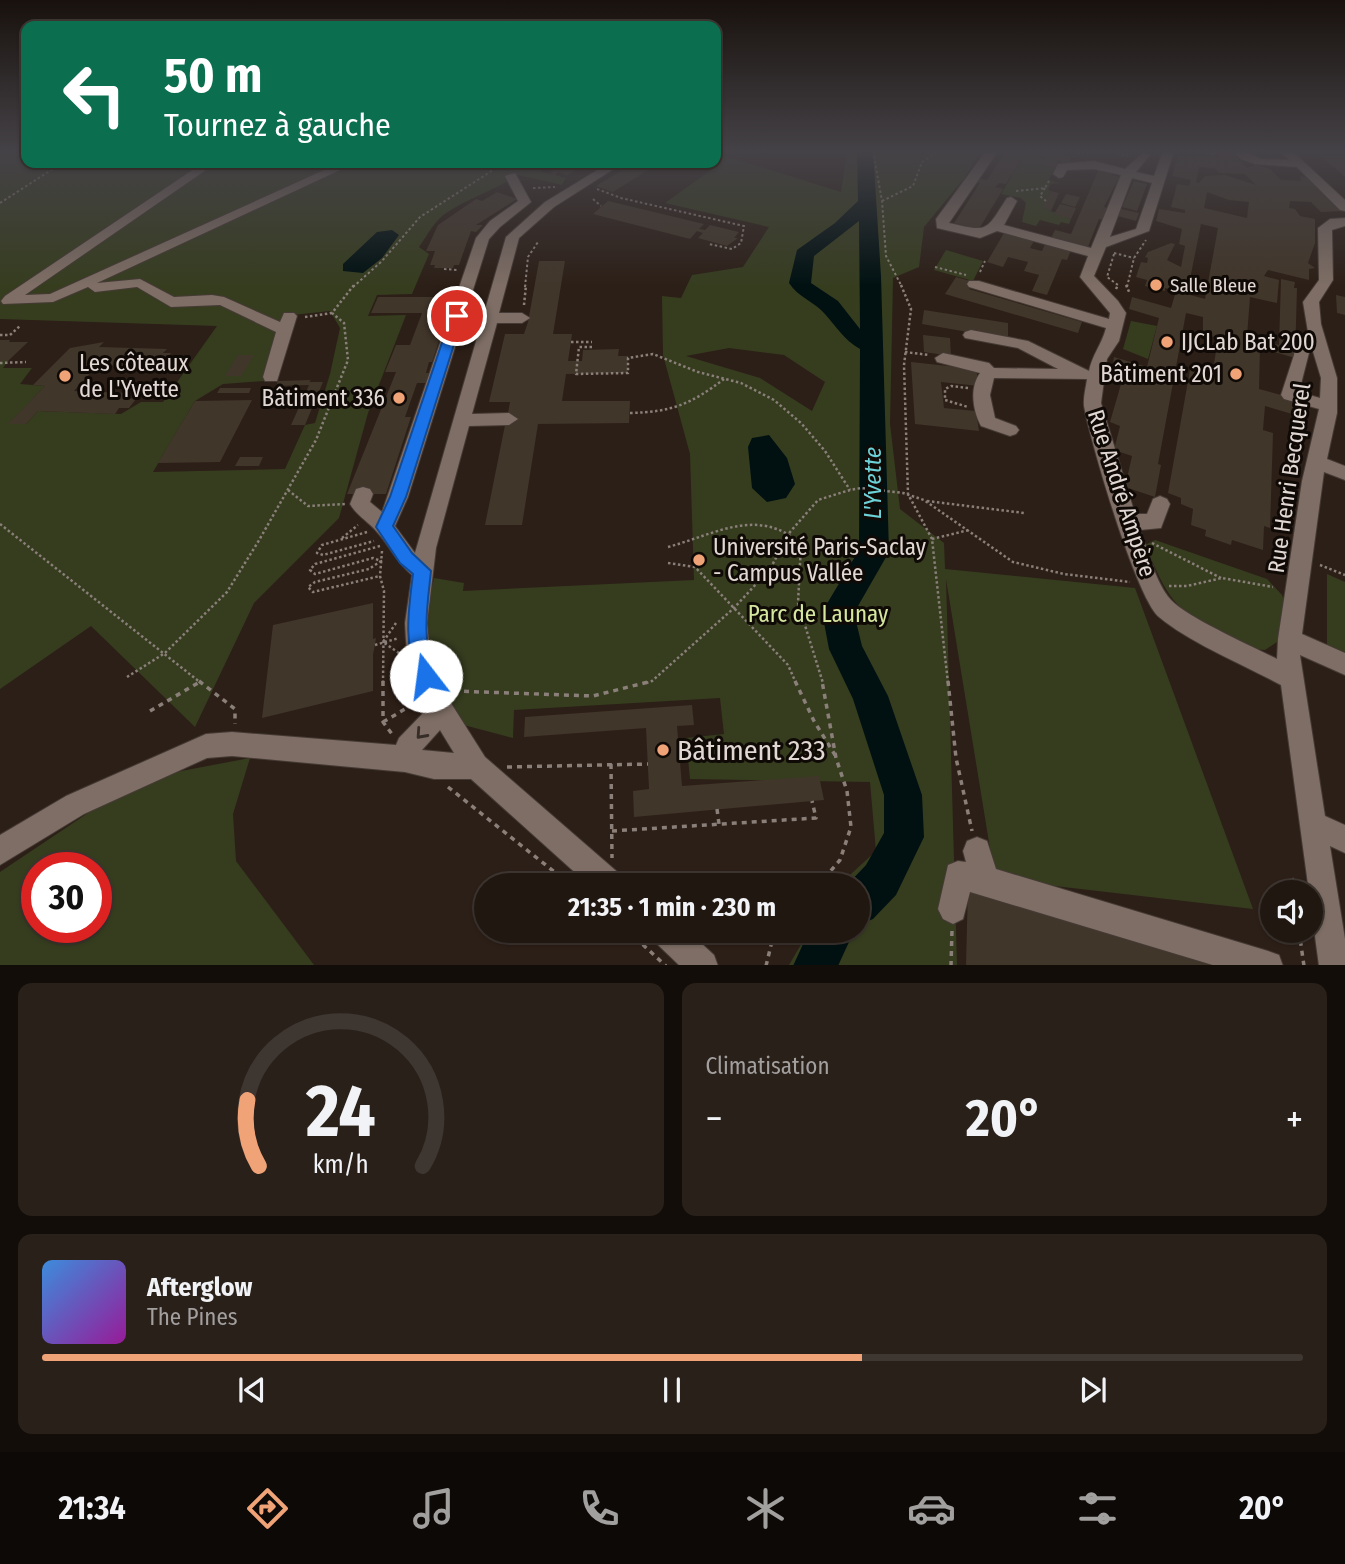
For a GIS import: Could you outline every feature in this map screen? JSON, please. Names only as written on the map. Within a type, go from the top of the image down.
[{"type":"street","points":[[4,303],[161,196]]},
{"type":"street","points":[[53,298],[277,196]]},
{"type":"street","points":[[381,522],[398,497],[483,238],[525,202],[522,196]]},
{"type":"street","points":[[560,196],[531,216],[513,237],[426,548],[417,635],[419,660],[442,698],[476,766],[612,872]]},
{"type":"street","points":[[960,196],[943,219],[942,225],[980,234],[996,227],[1100,250],[1142,231],[1154,196]]},
{"type":"street","points":[[996,227],[1014,196]]},
{"type":"street","points":[[975,281],[1115,326],[1118,313],[1113,304],[1087,278],[1120,196]]},
{"type":"street","name":"Rue Henri Becquerel","points":[[1291,678],[1289,639],[1316,462],[1334,409],[1311,302],[1326,280],[1325,228],[1335,222],[1345,222]]},
{"type":"street","points":[[477,257],[505,237],[513,237]]},
{"type":"street","points":[[4,303],[53,298],[122,283],[140,283],[171,302],[224,300],[287,322],[271,377]]},
{"type":"street","points":[[490,318],[523,318]]},
{"type":"street","name":"Rue André Ampère","points":[[1115,326],[1111,341],[1089,374],[1092,403],[1127,522],[1155,585],[1155,595],[1165,609],[1194,627],[1291,678]]},
{"type":"street","points":[[971,335],[1022,344],[1089,374]]},
{"type":"street","points":[[1316,335],[1304,338],[1290,395],[1334,409]]},
{"type":"street","points":[[940,357],[983,367],[990,373],[1089,374]]},
{"type":"street","points":[[990,373],[984,379],[981,395],[987,422],[1010,430]]},
{"type":"street","points":[[461,419],[509,419]]},
{"type":"street","points":[[1316,462],[1345,473]]},
{"type":"street","points":[[362,499],[406,558],[422,571]]},
{"type":"street","points":[[1127,522],[1154,522],[1160,504]]},
{"type":"street","points":[[1289,639],[1345,664]]},
{"type":"street","points":[[1291,678],[1334,965]]},
{"type":"street","points":[[0,851],[75,805],[206,747],[232,744],[400,749],[408,747],[442,698]]},
{"type":"street","points":[[400,749],[434,766],[476,766]]},
{"type":"street","points":[[1315,825],[1345,839]]},
{"type":"street","points":[[679,943],[703,965]]},
{"type":"lane","points":[[977,851],[984,880]]},
{"type":"lane","points":[[953,909],[958,875],[984,880],[1268,965]]},
{"type":"path","points":[[287,322],[332,313],[356,283],[382,261],[420,217],[466,196]]},
{"type":"path","points":[[616,196],[744,226],[741,243],[732,248],[709,244]]},
{"type":"path","points":[[881,196],[886,256],[906,293],[911,309],[905,352],[908,494],[932,538],[956,758],[977,851]]},
{"type":"path","points":[[882,201],[892,196]]},
{"type":"path","points":[[1040,196],[1046,201]]},
{"type":"path","points":[[593,199],[601,206]]},
{"type":"path","points":[[1130,294],[1126,286],[1134,258],[1147,237]]},
{"type":"path","points":[[523,318],[528,257],[538,242]]},
{"type":"path","points":[[1100,250],[1134,258]]},
{"type":"path","points":[[1109,290],[1116,289],[1118,285],[1107,277],[1114,254]]},
{"type":"path","points":[[935,267],[975,281],[985,261]]},
{"type":"path","points":[[127,677],[166,653],[227,592],[288,490],[316,440],[348,360],[344,323],[332,313]]},
{"type":"path","points":[[0,335],[10,335],[21,325]]},
{"type":"path","points":[[571,342],[592,344],[579,347],[576,374],[628,373],[628,358],[653,354],[698,372],[741,383],[774,400],[801,423],[825,451],[850,490]]},
{"type":"path","points":[[905,352],[940,357]]},
{"type":"path","points":[[0,363],[26,362]]},
{"type":"path","points":[[630,413],[668,413],[696,401],[724,379]]},
{"type":"path","points":[[383,722],[442,698],[593,696],[652,681],[734,608],[770,569],[790,532],[818,500],[850,490],[862,488],[903,493],[924,500],[971,530],[1013,562],[1065,574],[1155,585],[1186,586],[1222,578]]},
{"type":"path","points":[[288,490],[308,506],[362,499]]},
{"type":"path","points":[[924,500],[1024,513]]},
{"type":"path","points":[[668,547],[696,541],[726,528],[761,521],[790,532],[801,544],[798,603],[820,667],[836,758],[847,791],[852,827],[840,860],[829,873]]},
{"type":"path","points":[[381,522],[368,531],[322,545],[317,553],[323,555],[377,540],[383,543],[379,547],[315,564],[310,570],[315,574],[373,558],[381,561],[369,569],[315,582],[308,587],[313,592],[380,575],[384,591],[383,722],[400,749]]},
{"type":"path","points":[[0,524],[235,709],[236,727]]},
{"type":"path","points":[[932,538],[971,530]]},
{"type":"path","points":[[1146,540],[1222,578],[1273,587]]},
{"type":"path","points":[[668,563],[695,567],[788,665],[814,721],[836,758]]},
{"type":"path","points":[[1320,565],[1345,575]]},
{"type":"path","points":[[375,645],[406,636]]},
{"type":"path","points":[[150,711],[200,682]]},
{"type":"path","points":[[611,764],[612,872]]},
{"type":"path","points":[[476,766],[523,768],[648,764]]},
{"type":"path","points":[[443,784],[556,873]]},
{"type":"path","points":[[612,831],[816,818],[812,801]]},
{"type":"path","points":[[717,809],[719,824]]},
{"type":"path","points":[[951,965],[953,909]]},
{"type":"path","points":[[641,943],[666,965]]},
{"type":"path","points":[[766,965],[772,943]]},
{"type":"path","points":[[1301,943],[1304,965]]},
{"type":"green space","points":[[0,196],[478,196],[446,213],[436,222],[419,247],[429,254],[412,294],[377,295],[368,316],[406,315],[368,413],[339,518],[254,603],[195,727],[91,626],[0,689],[0,361],[8,361],[3,368],[32,368],[20,384],[45,386],[9,424],[26,424],[38,411],[121,414],[141,402],[163,402],[217,326],[0,319]],"holes":[[[330,311],[340,328],[315,423],[305,425],[285,469],[153,472],[195,401],[223,384],[264,381],[276,332],[283,316]]]},
{"type":"green space","name":"Parc de Launay","points":[[675,196],[950,196],[924,227],[919,267],[893,278],[890,424],[900,509],[944,543],[945,569],[1135,588],[1253,909],[995,879],[946,579],[957,965],[789,965],[802,943],[870,943],[870,873],[852,873],[876,851],[870,782],[690,779],[686,738],[724,734],[720,698],[514,710],[513,738],[460,724],[427,658],[424,621],[434,578],[464,583],[463,591],[694,580],[690,454],[663,355],[662,296],[681,298],[692,275],[743,267],[769,227],[665,203]],"holes":[[[729,348],[784,355],[825,382],[812,411],[760,378],[686,356]]]},
{"type":"green space","points":[[1011,196],[1049,196],[1043,208],[1071,219],[1069,224],[1061,222],[1059,225],[1040,220],[1036,226],[1022,222],[1026,203],[1021,198]]},
{"type":"green space","points":[[946,250],[983,261],[973,281],[934,270]]},
{"type":"green space","points":[[1131,321],[1157,326],[1148,359],[1123,349]]},
{"type":"green space","points":[[1155,540],[1267,579],[1284,601],[1277,642],[1265,650],[1249,647],[1207,626],[1182,609],[1160,578],[1145,545]]},
{"type":"green space","points":[[1327,574],[1345,582],[1345,658],[1327,652]]},
{"type":"green space","points":[[250,758],[233,814],[236,861],[314,965],[0,965],[0,872],[21,858],[21,943],[112,943],[112,852],[30,852],[91,811],[176,772]]},
{"type":"shaded area","points":[[392,230],[399,235],[382,258],[363,273],[343,271],[343,264],[377,232]]},
{"type":"shaded area","points":[[769,435],[787,458],[795,484],[786,498],[767,502],[752,488],[748,447],[752,438]]},
{"type":"building","points":[[490,196],[517,199],[476,225],[483,225],[476,232],[471,231],[459,265],[454,265],[453,268],[434,268],[435,265],[430,265],[435,251],[426,251],[438,225],[476,199],[482,201]]},
{"type":"building","points":[[972,196],[999,196],[979,229],[954,223]]},
{"type":"building","points":[[1048,196],[1058,196],[1051,211],[1042,208]]},
{"type":"building","points":[[1065,196],[1080,197],[1075,207],[1061,203]]},
{"type":"building","points":[[1087,196],[1109,196],[1104,207],[1109,209],[1105,220],[1099,219],[1088,247],[1051,238],[1055,230],[1071,234]]},
{"type":"building","points":[[1127,196],[1143,196],[1137,211],[1122,207]]},
{"type":"building","name":"Bâtiment 201","points":[[1174,196],[1206,196],[1204,208],[1247,218],[1249,202],[1218,196],[1328,196],[1343,211],[1321,212],[1311,202],[1290,201],[1289,208],[1295,209],[1300,216],[1315,219],[1315,243],[1308,263],[1315,268],[1309,269],[1309,280],[1268,270],[1264,276],[1279,280],[1277,303],[1250,297],[1247,336],[1279,345],[1281,279],[1295,282],[1294,288],[1297,288],[1295,358],[1260,348],[1259,389],[1303,401],[1302,417],[1265,406],[1263,430],[1273,433],[1270,528],[1264,526],[1263,550],[1232,540],[1231,545],[1205,536],[1206,530],[1191,525],[1193,509],[1181,504],[1181,498],[1168,493],[1190,370],[1212,377],[1218,338],[1203,334],[1203,317],[1186,313],[1158,464],[1161,465],[1155,497],[1125,487],[1132,456],[1114,450],[1120,426],[1110,422],[1121,384],[1110,381],[1114,357],[1147,367],[1159,318],[1129,309],[1132,297],[1171,308],[1176,291],[1145,286],[1147,280],[1136,277],[1141,262],[1147,263],[1148,258],[1145,257],[1148,252],[1171,243],[1175,244],[1167,260],[1181,267],[1185,246],[1179,244],[1182,229],[1156,221],[1159,209],[1185,213],[1185,210],[1171,207]],"holes":[[[1201,224],[1218,228],[1205,299],[1187,294]]]},
{"type":"building","points":[[608,201],[704,224],[699,229],[705,230],[710,225],[739,232],[734,238],[738,238],[727,246],[698,238],[703,233],[697,231],[690,239],[593,214]]},
{"type":"building","points":[[1060,204],[1076,208],[1071,219],[1054,214]]},
{"type":"building","points":[[1121,209],[1139,213],[1136,221],[1118,216]]},
{"type":"building","points":[[1004,233],[1034,241],[1030,248],[1042,251],[1045,244],[1071,250],[1067,260],[1062,259],[1047,295],[1032,291],[1039,275],[1024,271],[1028,262],[1008,257],[1003,267],[987,262]]},
{"type":"building","points":[[539,261],[565,261],[553,334],[572,334],[568,361],[582,361],[583,350],[619,349],[618,356],[628,356],[627,373],[566,374],[562,401],[630,401],[629,423],[538,424],[522,525],[485,525],[505,425],[508,425],[510,413],[510,402],[489,402],[505,334],[524,334]]},
{"type":"building","points":[[956,277],[974,282],[969,289],[1082,322],[1078,333],[945,294]]},
{"type":"building","points":[[1336,295],[1345,297],[1345,315],[1337,313]]},
{"type":"building","name":"Bâtiment 336","points":[[378,297],[453,297],[448,313],[444,316],[447,317],[432,362],[429,362],[426,373],[430,373],[426,383],[417,383],[405,417],[411,417],[386,494],[347,494],[396,372],[385,372],[396,345],[410,345],[422,313],[371,313]]},
{"type":"building","points":[[924,310],[1008,323],[1008,339],[922,324]]},
{"type":"building","points":[[923,335],[950,338],[951,356],[924,352]]},
{"type":"building","points":[[0,340],[28,342],[8,361],[0,361]]},
{"type":"building","name":"Les côteaux de L'Yvette","points":[[104,342],[99,347],[167,349],[163,353],[171,353],[165,362],[156,361],[151,367],[98,365],[74,391],[131,393],[127,398],[136,399],[129,408],[119,408],[115,414],[38,411],[26,424],[8,424],[45,386],[33,385],[70,348]]},
{"type":"building","points":[[238,355],[254,355],[241,376],[225,376]]},
{"type":"building","points":[[911,362],[976,369],[979,386],[941,382],[944,408],[976,411],[979,431],[915,424]]},
{"type":"building","points":[[311,380],[309,382],[323,382],[305,425],[291,425],[309,385],[276,386],[278,381]]},
{"type":"building","points":[[220,388],[251,388],[249,393],[217,393]]},
{"type":"building","points":[[252,400],[220,462],[158,463],[195,401]]},
{"type":"building","points":[[240,457],[263,457],[259,466],[235,466]]},
{"type":"building","points":[[373,603],[373,639],[376,638],[373,691],[262,718],[273,625]]},
{"type":"building","name":"Bâtiment 233","points":[[692,705],[694,725],[677,726],[682,786],[819,776],[824,800],[634,817],[633,791],[649,789],[646,728],[524,737],[525,717]]},
{"type":"building","points":[[968,886],[1226,965],[966,965]]},
{"type":"waterway","name":"L'Yvette","points":[[867,196],[871,276],[874,552],[838,612],[846,649],[870,696],[903,795],[904,837],[881,880],[870,891]]},
{"type":"waterway","points":[[867,203],[842,227],[804,254],[800,283],[803,288],[830,306],[852,334],[871,345]]},
{"type":"waterway","name":"L'Yvette","points":[[815,965],[826,943]]},
{"type":"place","name":"Salle Bleue","points":[[1156,285]]},
{"type":"place","name":"IJCLab Bat 200","points":[[1167,342]]},
{"type":"place","name":"Bâtiment 201","points":[[1236,374]]},
{"type":"place","name":"Les côteaux de L'Yvette","points":[[65,376]]},
{"type":"place","name":"Bâtiment 336","points":[[399,398]]},
{"type":"place","name":"Université Paris-Saclay - Campus Vallée","points":[[699,560]]},
{"type":"place","name":"Bâtiment 233","points":[[663,750]]},
{"type":"route","points":[[426,676],[419,660],[416,623],[422,571],[406,558],[385,527],[398,497],[457,316]]}]
